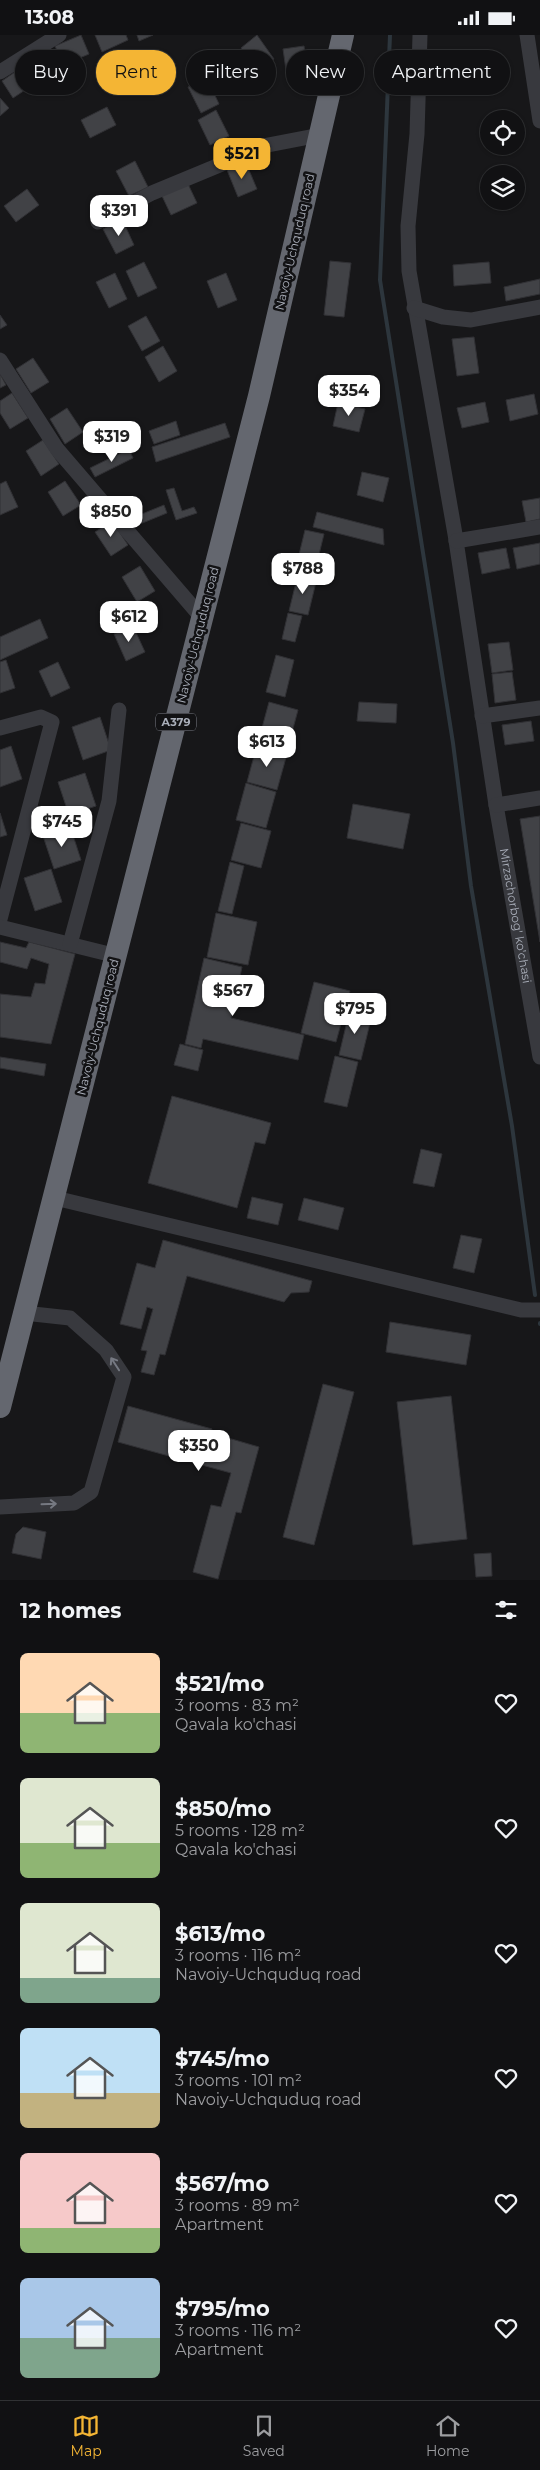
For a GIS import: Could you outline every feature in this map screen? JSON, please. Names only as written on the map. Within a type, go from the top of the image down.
[{"type":"highway","name":"Navoiy-Uchquduq road","points":[[0,1407],[259,396],[343,35]]},
{"type":"street","points":[[0,72],[59,35]]},
{"type":"street","name":"Mirzachorbog' ko'chasi","points":[[420,35],[417,134],[408,226],[409,271],[456,541],[496,805],[540,1057]]},
{"type":"street","points":[[527,35],[540,121]]},
{"type":"street","points":[[98,222],[152,193],[268,145],[320,135]]},
{"type":"street","points":[[414,308],[443,317],[471,320],[540,307]]},
{"type":"street","points":[[0,360],[57,449],[203,619]]},
{"type":"street","points":[[456,541],[540,527]]},
{"type":"street","points":[[482,716],[540,708]]},
{"type":"street","points":[[70,944],[109,801],[118,710]]},
{"type":"street","points":[[0,728],[41,717],[52,722],[0,919]]},
{"type":"street","points":[[496,805],[540,798]]},
{"type":"street","points":[[0,927],[116,955]]},
{"type":"street","points":[[55,1198],[521,1310],[540,1309]]},
{"type":"street","points":[[0,1507],[74,1503],[91,1492],[124,1377],[106,1350],[70,1318],[24,1313]]},
{"type":"building","points":[[81,35],[89,54],[86,55],[86,50],[57,50],[55,46]]},
{"type":"building","points":[[95,35],[126,35],[128,40],[106,50],[101,50]]},
{"type":"building","points":[[137,35],[153,35],[139,41]]},
{"type":"building","points":[[257,35],[268,50],[242,50],[241,48]]},
{"type":"building","points":[[304,46],[305,50],[286,50],[286,70],[283,49]]},
{"type":"building","points":[[15,72],[15,95],[18,95],[13,98],[2,81]]},
{"type":"building","points":[[192,95],[215,95],[219,104],[201,113]]},
{"type":"building","points":[[0,98],[9,108],[0,116]]},
{"type":"building","points":[[107,107],[116,125],[90,138],[81,120]]},
{"type":"building","points":[[216,110],[229,136],[210,145],[198,120]]},
{"type":"building","points":[[135,161],[148,187],[129,196],[116,171]]},
{"type":"building","points":[[246,163],[257,189],[238,197],[227,170]]},
{"type":"building","points":[[188,184],[197,203],[171,215],[162,196]]},
{"type":"building","points":[[27,189],[39,205],[16,222],[4,206]]},
{"type":"building","points":[[122,219],[134,245],[116,254],[103,229]]},
{"type":"building","points":[[330,261],[351,263],[344,317],[324,315]]},
{"type":"building","points":[[144,262],[157,288],[138,297],[126,271]]},
{"type":"building","points":[[489,262],[491,283],[454,286],[453,265]]},
{"type":"building","points":[[115,273],[127,299],[109,308],[96,282]]},
{"type":"building","points":[[226,273],[237,300],[218,308],[207,281]]},
{"type":"building","points":[[540,279],[540,294],[506,301],[504,287]]},
{"type":"building","points":[[0,315],[7,325],[0,329]]},
{"type":"building","points":[[146,316],[160,341],[142,351],[128,326]]},
{"type":"building","points":[[474,337],[479,373],[457,376],[452,339]]},
{"type":"building","points":[[163,346],[177,371],[159,382],[145,357]]},
{"type":"building","points":[[33,358],[49,382],[31,393],[16,369]]},
{"type":"building","points":[[0,374],[6,385],[0,388]]},
{"type":"building","points":[[12,393],[28,418],[10,429],[0,413],[0,401]]},
{"type":"building","points":[[534,394],[538,414],[510,421],[506,400]]},
{"type":"building","points":[[485,402],[489,422],[462,428],[457,408]]},
{"type":"building","points":[[338,403],[365,409],[359,432],[333,426]]},
{"type":"building","points":[[67,408],[83,432],[65,444],[50,419]]},
{"type":"building","points":[[176,421],[180,435],[154,444],[149,431]]},
{"type":"building","points":[[225,423],[230,437],[156,462],[152,447]]},
{"type":"building","points":[[43,440],[59,464],[41,476],[26,451]]},
{"type":"building","points":[[129,449],[133,458],[95,477],[90,468]]},
{"type":"building","points":[[362,472],[389,478],[383,502],[357,495]]},
{"type":"building","points":[[6,481],[18,507],[0,515],[0,484]]},
{"type":"building","points":[[65,481],[81,505],[63,516],[48,492]]},
{"type":"building","points":[[174,488],[182,511],[194,507],[197,513],[176,520],[166,490]]},
{"type":"building","points":[[540,498],[540,519],[526,522],[522,501]]},
{"type":"building","points":[[164,505],[167,513],[140,524],[137,516]]},
{"type":"building","points":[[317,512],[383,529],[384,545],[313,527]]},
{"type":"building","points":[[112,521],[128,545],[111,556],[95,532]]},
{"type":"building","points":[[305,530],[324,534],[315,571],[296,567]]},
{"type":"building","points":[[540,543],[540,564],[517,569],[513,548]]},
{"type":"building","points":[[506,548],[510,568],[482,574],[478,553]]},
{"type":"building","points":[[140,566],[155,591],[137,602],[122,577]]},
{"type":"building","points":[[298,574],[317,578],[308,615],[289,611]]},
{"type":"building","points":[[288,613],[302,616],[295,642],[282,639]]},
{"type":"building","points":[[40,619],[48,638],[0,660],[0,637]]},
{"type":"building","points":[[133,626],[145,652],[126,661],[114,634]]},
{"type":"building","points":[[509,642],[513,670],[492,673],[488,644]]},
{"type":"building","points":[[276,655],[294,660],[285,697],[266,692]]},
{"type":"building","points":[[6,660],[15,688],[0,693],[0,662]]},
{"type":"building","points":[[58,662],[70,688],[51,697],[39,671]]},
{"type":"building","points":[[512,672],[516,700],[495,703],[492,674]]},
{"type":"building","points":[[269,702],[298,710],[288,747],[259,739]]},
{"type":"building","points":[[359,702],[397,704],[396,723],[357,721]]},
{"type":"building","points":[[100,717],[111,750],[83,760],[72,727]]},
{"type":"building","points":[[531,721],[534,741],[505,745],[502,725]]},
{"type":"building","points":[[257,745],[287,754],[277,790],[247,782]]},
{"type":"building","points":[[11,746],[22,779],[0,787],[0,750]]},
{"type":"building","points":[[85,773],[96,806],[69,815],[58,782]]},
{"type":"building","points":[[246,783],[276,792],[266,828],[236,820]]},
{"type":"building","points":[[353,804],[410,814],[403,849],[347,838]]},
{"type":"building","points":[[0,813],[7,835],[0,837]]},
{"type":"building","points":[[540,816],[540,942],[520,819]]},
{"type":"building","points":[[241,823],[271,831],[261,868],[231,860]]},
{"type":"building","points":[[70,826],[81,860],[54,869],[43,836]]},
{"type":"building","points":[[230,862],[244,866],[232,914],[218,911]]},
{"type":"building","points":[[51,869],[62,902],[35,911],[24,878]]},
{"type":"building","points":[[216,913],[257,922],[248,965],[207,957]]},
{"type":"building","points":[[0,942],[26,948],[29,942],[75,954],[51,1044],[0,1037],[0,994],[31,997],[35,983],[45,984],[49,964],[31,958],[27,969],[0,962]]},
{"type":"building","points":[[204,958],[242,967],[231,1018],[304,1035],[298,1060],[203,1039],[201,1048],[185,1044]]},
{"type":"building","points":[[314,982],[350,991],[336,1042],[301,1033]]},
{"type":"building","points":[[350,1009],[372,1015],[361,1060],[339,1055]]},
{"type":"building","points":[[180,1044],[203,1050],[198,1071],[174,1065]]},
{"type":"building","points":[[335,1056],[358,1062],[347,1107],[324,1102]]},
{"type":"building","points":[[0,1057],[46,1064],[44,1076],[0,1068]]},
{"type":"building","points":[[172,1096],[271,1123],[265,1144],[255,1142],[237,1208],[148,1183]]},
{"type":"building","points":[[421,1149],[442,1154],[434,1187],[413,1183]]},
{"type":"building","points":[[252,1197],[283,1204],[278,1225],[247,1218]]},
{"type":"building","points":[[304,1198],[344,1208],[338,1230],[298,1220]]},
{"type":"building","points":[[461,1235],[482,1239],[474,1273],[453,1268]]},
{"type":"building","points":[[163,1240],[312,1281],[309,1292],[291,1293],[284,1302],[187,1276],[165,1355],[160,1354],[154,1375],[141,1372],[147,1351],[141,1350],[153,1309],[147,1307],[141,1329],[120,1324],[137,1263],[155,1268]]},
{"type":"building","points":[[390,1322],[471,1335],[466,1365],[386,1352]]},
{"type":"building","points":[[323,1384],[354,1392],[314,1545],[283,1537]]},
{"type":"building","points":[[451,1396],[467,1539],[413,1545],[397,1402]]},
{"type":"building","points":[[128,1406],[212,1429],[211,1433],[259,1447],[241,1513],[236,1512],[218,1579],[193,1572],[211,1505],[221,1507],[231,1473],[118,1442]]},
{"type":"building","points":[[23,1527],[46,1532],[41,1559],[12,1553],[16,1534]]},
{"type":"building","points":[[491,1553],[492,1576],[476,1577],[474,1554]]},
{"type":"waterway","points":[[390,35],[380,280],[453,743],[471,886],[512,1126],[535,1295]]}]
